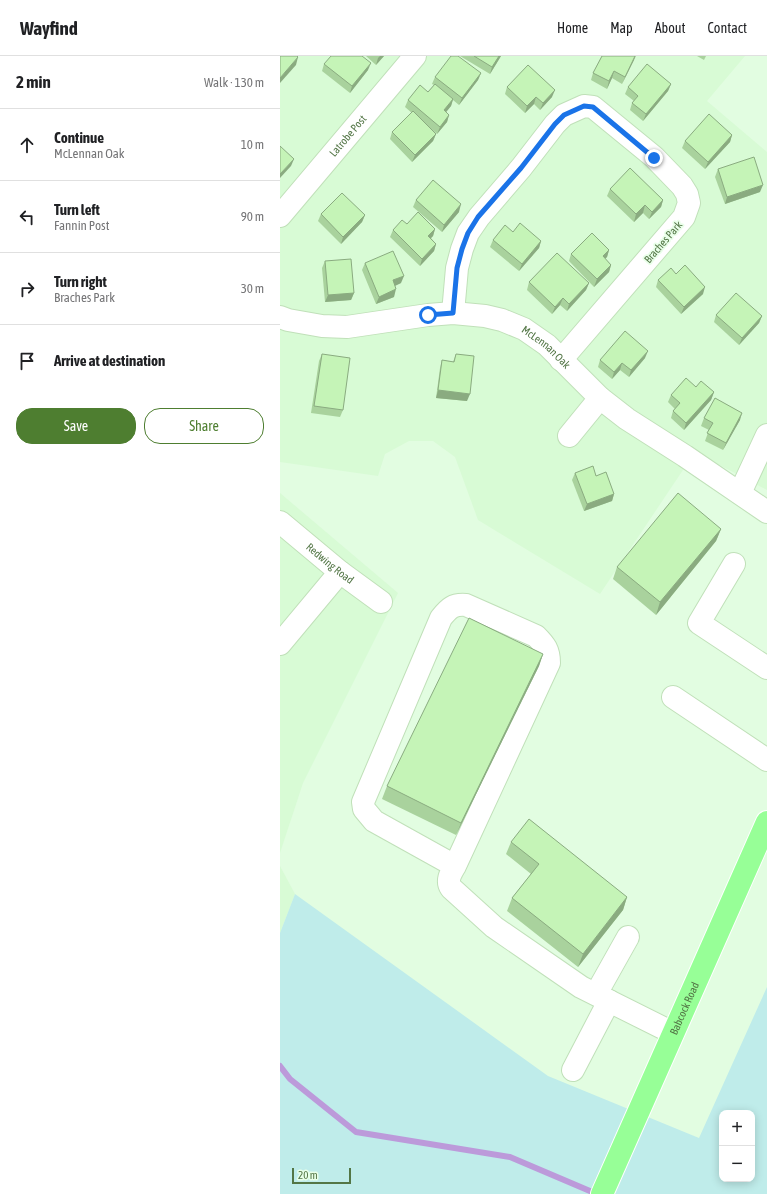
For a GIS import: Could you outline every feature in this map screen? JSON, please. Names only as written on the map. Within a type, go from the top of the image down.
[{"type":"main road","name":"Babcock Road","points":[[602,1194],[767,822]]},
{"type":"street","name":"Latrobe Post","points":[[280,216],[415,56]]},
{"type":"street","name":"Braches Park","points":[[453,313],[457,268],[468,233],[478,217],[521,168],[555,124],[564,115],[584,106],[593,107],[654,158],[682,186],[687,194],[689,202],[684,217],[561,360]]},
{"type":"street","name":"McLennan Oak","points":[[280,317],[288,320],[322,326],[348,327],[428,315],[453,313],[485,316],[502,320],[524,329],[547,345],[600,398],[627,419],[685,456],[767,512]]},
{"type":"street","points":[[569,436],[600,398]]},
{"type":"street","points":[[740,494],[767,435]]},
{"type":"street","name":"Redwing Road","points":[[280,522],[340,572],[381,602]]},
{"type":"street","points":[[734,564],[699,623],[767,668]]},
{"type":"street","points":[[280,644],[340,572]]},
{"type":"street","points":[[455,866],[374,821],[364,809],[363,802],[441,618],[449,608],[458,604],[466,605],[536,636],[544,643],[549,655],[549,663],[455,866],[449,878],[451,888],[494,927],[581,988],[673,1033]]},
{"type":"street","points":[[673,697],[767,760]]},
{"type":"street","points":[[573,1070],[628,937]]},
{"type":"shaded area","points":[[280,56],[745,56],[707,101],[767,152],[767,490],[695,452],[600,594],[478,520],[455,457],[433,441],[409,441],[385,454],[378,476],[280,462]]},
{"type":"shaded area","points":[[280,493],[398,593],[303,783],[280,853]]},
{"type":"shaded area","points":[[280,866],[295,894],[280,933]]},
{"type":"shaded area","points":[[295,894],[548,1076],[699,1138],[767,987],[767,1194],[280,1194],[280,933]]},
{"type":"building","points":[[280,56],[298,57],[280,78]]},
{"type":"building","points":[[331,56],[362,56],[371,63],[352,86],[324,64]]},
{"type":"building","points":[[451,56],[458,56],[481,73],[462,98],[435,77]]},
{"type":"building","points":[[474,56],[499,56],[492,67]]},
{"type":"building","points":[[602,56],[635,56],[625,77],[614,71],[609,81],[593,73]]},
{"type":"building","points":[[647,64],[671,84],[646,114],[632,103],[638,96],[628,87]]},
{"type":"building","points":[[528,65],[555,90],[543,103],[536,97],[527,106],[507,87]]},
{"type":"building","points":[[435,84],[453,99],[444,110],[449,115],[440,127],[408,100],[420,85],[428,92]]},
{"type":"building","points":[[413,111],[436,134],[415,155],[392,132]]},
{"type":"building","points":[[709,114],[732,135],[708,162],[685,141]]},
{"type":"building","points":[[280,146],[294,159],[280,174]]},
{"type":"building","points":[[754,157],[763,185],[727,197],[718,169]]},
{"type":"building","points":[[630,168],[663,200],[652,212],[645,205],[636,214],[610,189]]},
{"type":"building","points":[[433,180],[461,204],[444,225],[416,200]]},
{"type":"building","points":[[342,193],[365,215],[343,237],[321,214]]},
{"type":"building","points":[[418,212],[435,229],[428,236],[436,244],[422,259],[393,230],[402,220],[407,224]]},
{"type":"building","points":[[520,223],[541,241],[522,264],[493,240],[505,225],[513,232]]},
{"type":"building","points":[[592,233],[609,250],[603,256],[611,265],[597,279],[571,254]]},
{"type":"building","points":[[393,251],[404,276],[393,280],[396,289],[379,297],[365,263]]},
{"type":"building","points":[[557,253],[589,283],[569,304],[563,298],[555,307],[529,282]]},
{"type":"building","points":[[351,259],[354,293],[328,295],[325,261]]},
{"type":"building","points":[[685,265],[705,287],[684,307],[658,280],[671,268],[676,274]]},
{"type":"building","points":[[736,293],[762,316],[742,338],[716,315]]},
{"type":"building","points":[[625,331],[648,351],[631,370],[622,363],[614,372],[600,360]]},
{"type":"building","points":[[322,354],[350,358],[343,410],[314,406]]},
{"type":"building","points":[[456,354],[474,356],[470,394],[438,390],[442,360],[454,362]]},
{"type":"building","points":[[686,378],[696,387],[701,381],[714,392],[686,423],[673,411],[680,403],[671,395]]},
{"type":"building","points":[[715,398],[742,413],[726,443],[707,433],[713,423],[704,418]]},
{"type":"building","points":[[593,466],[596,476],[606,472],[614,494],[587,504],[575,473]]},
{"type":"building","points":[[678,493],[721,529],[660,602],[617,567]]},
{"type":"building","points":[[469,618],[543,654],[461,823],[387,786]]},
{"type":"building","points":[[529,819],[627,897],[583,954],[512,898],[539,864],[511,842]]},
{"type":"waterway","points":[[280,1066],[290,1079],[356,1132],[510,1157],[597,1194]]},
{"type":"route","points":[[428,315],[453,313],[457,268],[468,233],[478,217],[521,168],[555,124],[564,115],[584,106],[593,107],[654,158]]}]
